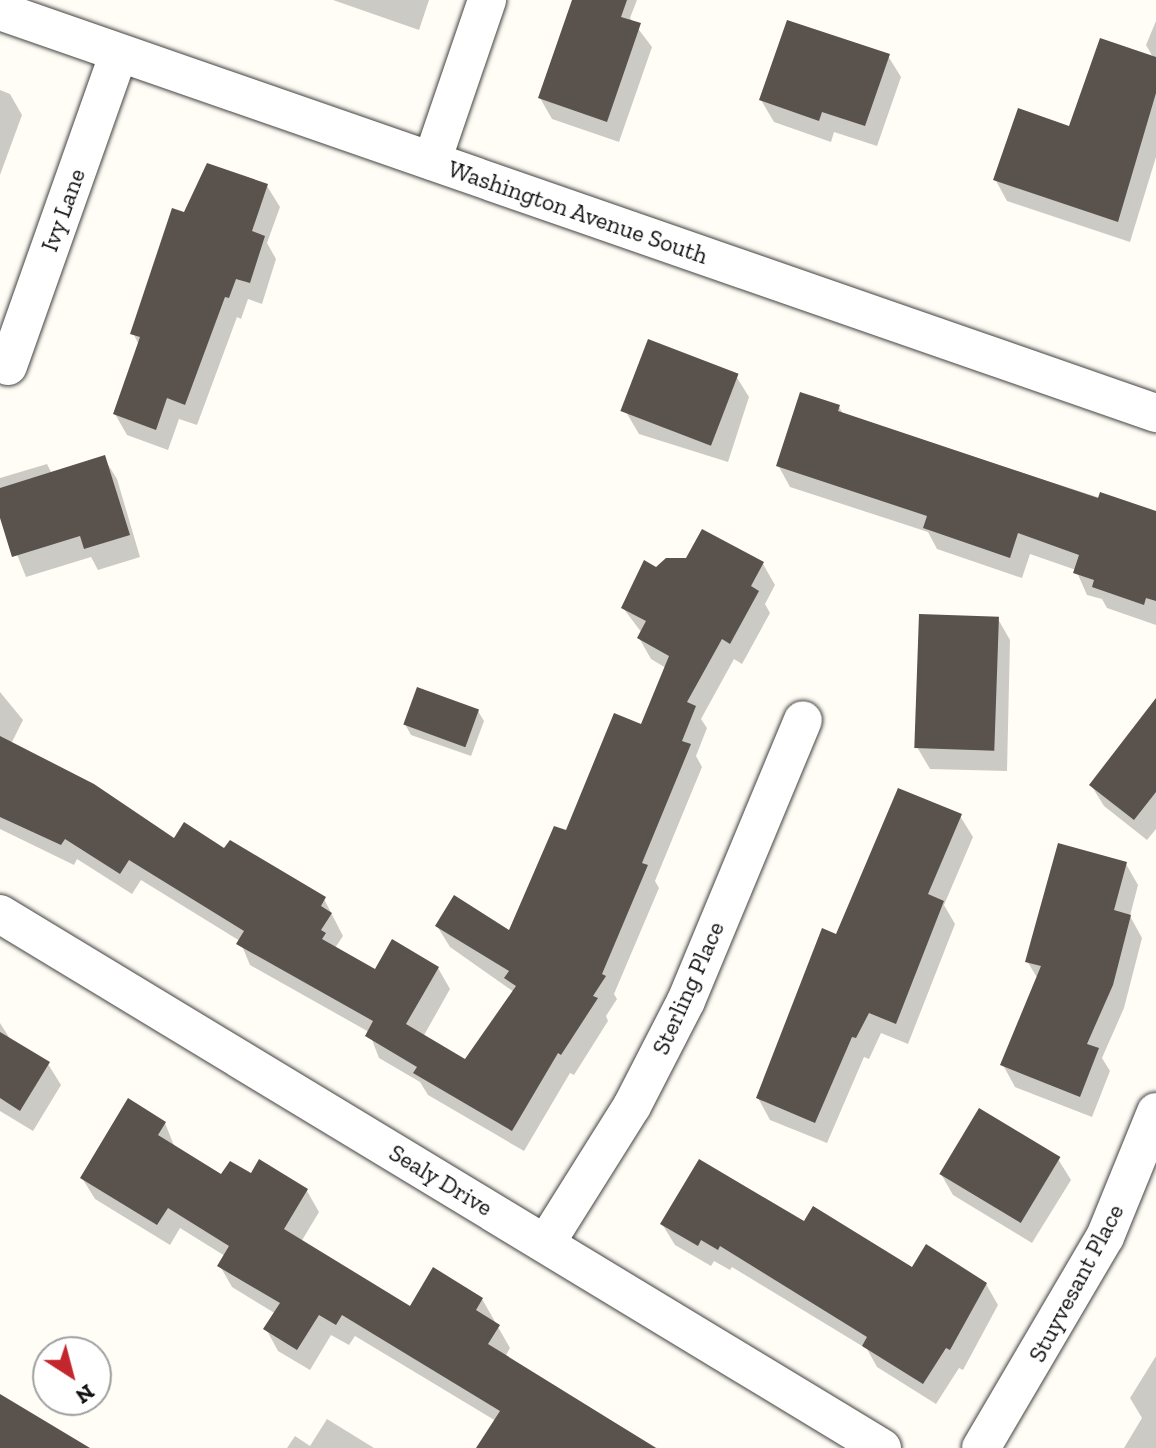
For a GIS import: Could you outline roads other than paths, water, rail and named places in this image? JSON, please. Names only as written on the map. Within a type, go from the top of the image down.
[{"type":"street","points":[[432,161],[487,0]]},
{"type":"street","name":"Washington Avenue South","points":[[0,11],[1156,413]]},
{"type":"street","name":"Ivy Lane","points":[[8,366],[119,53]]},
{"type":"street","name":"Sterling Place","points":[[546,1243],[632,1106],[686,1001],[803,720]]},
{"type":"street","name":"Sealy Drive","points":[[0,914],[882,1448]]},
{"type":"street","name":"Stuyvesant Place","points":[[981,1448],[1105,1237],[1156,1112]]}]
